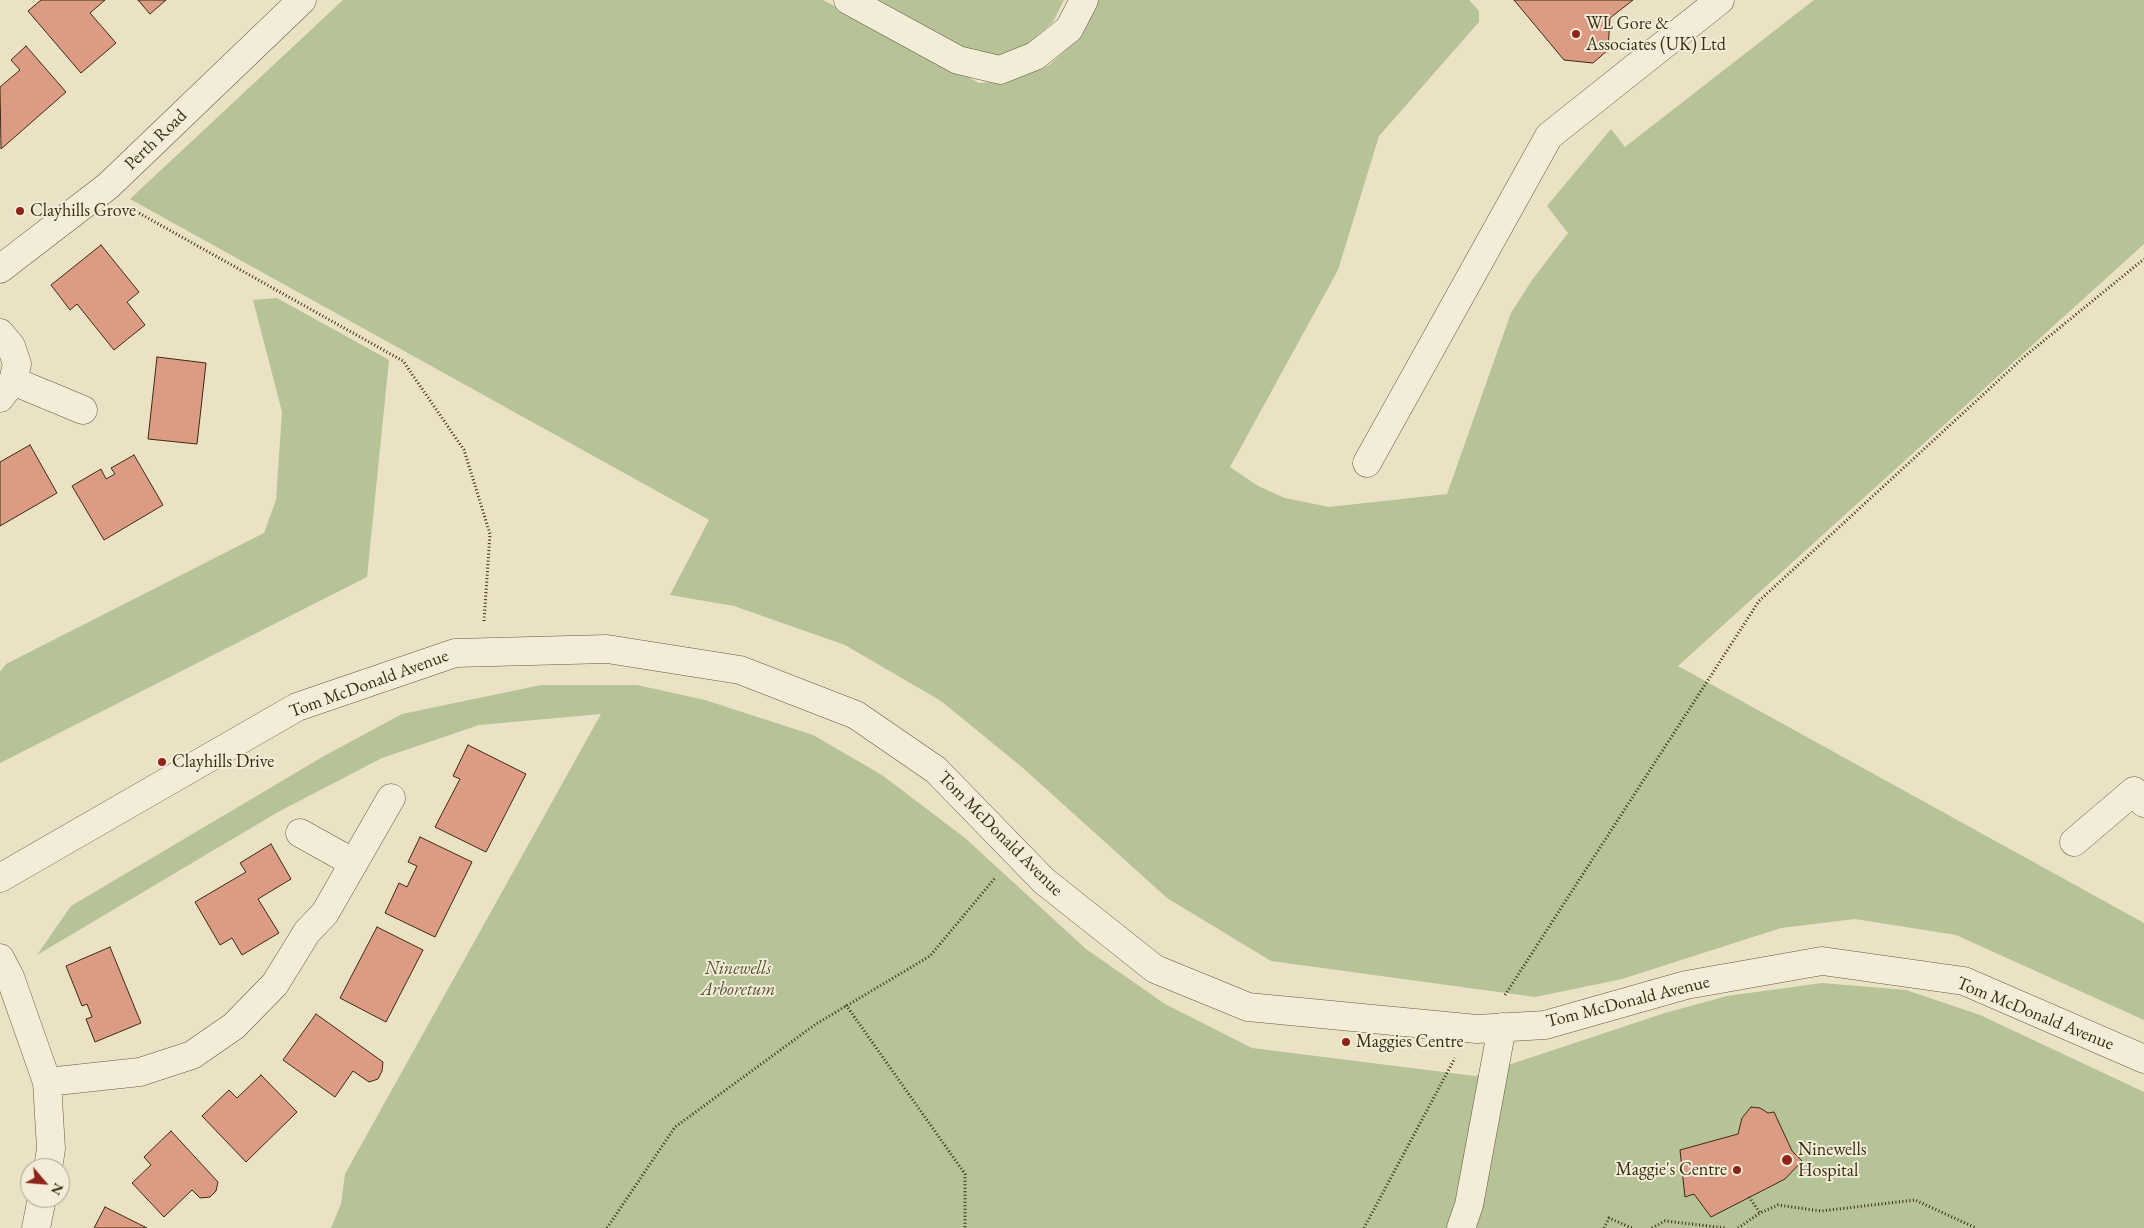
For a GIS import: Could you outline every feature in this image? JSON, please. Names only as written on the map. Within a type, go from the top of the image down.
[{"type":"street","name":"Perth Road","points":[[0,269],[101,191],[302,0]]},
{"type":"street","points":[[848,0],[958,60],[1000,70],[1035,56],[1069,29],[1084,0]]},
{"type":"street","points":[[1367,463],[1548,136],[1720,0]]},
{"type":"street","points":[[0,333],[11,346],[17,364],[6,390],[82,410]]},
{"type":"street","name":"Tom McDonald Avenue","points":[[0,878],[297,707],[455,653],[607,649],[740,670],[856,715],[936,770],[1044,881],[1155,969],[1248,1007],[1486,1028],[1545,1025],[1686,986],[1822,961],[1964,981],[2144,1059]]},
{"type":"street","points":[[2074,842],[2134,791],[2144,802]]},
{"type":"street","points":[[47,1082],[140,1072],[192,1055],[234,1026],[275,984],[307,932],[325,913],[391,798]]},
{"type":"street","points":[[300,833],[354,863]]},
{"type":"street","points":[[0,958],[10,977],[47,1082],[51,1149],[50,1158]]},
{"type":"street","points":[[1461,1228],[1469,1205],[1486,1028]]},
{"type":"street","points":[[36,1228],[40,1208]]},
{"type":"path","points":[[101,191],[263,284],[403,361],[464,450],[490,534],[482,652]]},
{"type":"path","points":[[1364,1228],[1461,1045],[1486,1028],[1493,1013],[1759,601],[2025,356],[2144,259]]},
{"type":"path","points":[[607,1228],[675,1127],[816,1024],[930,956],[1017,853]]},
{"type":"path","points":[[846,1005],[965,1174],[965,1228]]},
{"type":"path","points":[[1749,1197],[1760,1213]]},
{"type":"path","points":[[1738,1228],[1760,1213],[1778,1205],[1822,1211],[1915,1200],[1976,1228]]},
{"type":"path","points":[[1604,1228],[1609,1218],[1632,1228]]},
{"type":"path","points":[[1652,1228],[1665,1221],[1726,1228]]},
{"type":"green space","points":[[343,0],[823,0],[979,83],[1008,81],[1049,65],[1077,40],[1098,0],[1469,0],[1479,11],[1479,22],[1379,136],[1338,270],[1230,467],[1258,486],[1285,498],[1329,507],[1447,494],[1511,313],[1532,280],[1568,233],[1547,206],[1611,129],[1625,147],[1814,0],[2144,0],[2144,244],[1678,666],[2144,923],[2144,1020],[1956,935],[1855,919],[1781,928],[1622,979],[1535,997],[1271,961],[1167,898],[1023,768],[941,701],[845,645],[734,606],[670,595],[709,520],[130,199]]},
{"type":"green space","points":[[872,0],[1064,0],[1053,22],[1027,45],[995,56],[962,51]]},
{"type":"green space","points":[[277,298],[389,360],[367,577],[0,763],[0,672],[6,664],[264,533],[276,500],[282,412],[253,300]]},
{"type":"green space","name":"Ninewells Arboretum","points":[[541,685],[637,685],[705,700],[813,735],[882,775],[965,838],[1086,949],[1165,1004],[1252,1048],[1475,1076],[1665,1013],[1727,996],[1822,983],[1906,990],[1980,1015],[2144,1092],[2144,1228],[331,1228],[341,1204],[345,1174],[601,714],[479,725],[382,758],[278,812],[37,955],[71,906],[324,756],[402,714]]},
{"type":"building","points":[[41,0],[105,0],[90,13],[116,43],[81,73],[28,11]]},
{"type":"building","points":[[138,0],[166,0],[150,14]]},
{"type":"building","name":"WL Gore & Associates (UK) Ltd","points":[[1514,0],[1633,0],[1610,18],[1608,50],[1593,63],[1564,60]]},
{"type":"building","points":[[26,46],[66,92],[1,149],[0,87],[20,70],[11,60]]},
{"type":"building","points":[[101,245],[139,292],[127,302],[145,325],[114,350],[77,304],[70,310],[51,285]]},
{"type":"building","points":[[157,357],[206,363],[197,444],[148,439]]},
{"type":"building","points":[[30,445],[57,493],[0,526],[0,462]]},
{"type":"building","points":[[134,455],[163,505],[104,540],[72,486],[101,469],[106,479],[115,474],[111,468]]},
{"type":"building","points":[[468,745],[526,774],[486,852],[435,827],[460,779],[453,776]]},
{"type":"building","points":[[420,837],[472,862],[435,937],[385,913],[399,883],[407,887],[417,866],[408,862]]},
{"type":"building","points":[[271,844],[291,879],[258,899],[279,933],[242,955],[232,938],[220,945],[195,902],[246,872],[240,863]]},
{"type":"building","points":[[377,927],[423,950],[386,1022],[340,998]]},
{"type":"building","points":[[110,947],[141,1023],[95,1042],[86,1019],[92,1017],[87,1004],[82,1006],[66,966]]},
{"type":"building","points":[[316,1014],[383,1062],[382,1071],[378,1079],[369,1082],[353,1071],[335,1097],[283,1060]]},
{"type":"building","points":[[261,1075],[297,1112],[246,1162],[202,1116],[229,1090],[237,1098]]},
{"type":"building","name":"Maggie's Centre","points":[[1751,1107],[1760,1108],[1768,1113],[1774,1112],[1792,1151],[1802,1161],[1785,1179],[1711,1217],[1694,1194],[1685,1197],[1680,1150],[1738,1134],[1742,1118]]},
{"type":"building","points":[[171,1131],[218,1182],[216,1191],[210,1197],[200,1198],[192,1190],[164,1217],[132,1183],[151,1165],[144,1157]]},
{"type":"building","points":[[105,1207],[147,1228],[94,1228]]},
{"type":"place","name":"WL Gore & Associates (UK) Ltd","points":[[1576,34]]},
{"type":"place","name":"Clayhills Grove","points":[[20,211]]},
{"type":"place","name":"Clayhills Drive","points":[[162,762]]},
{"type":"place","name":"Maggies Centre","points":[[1346,1042]]},
{"type":"place","name":"Ninewells Hospital","points":[[1787,1160]]},
{"type":"place","name":"Maggie's Centre","points":[[1737,1170]]}]
